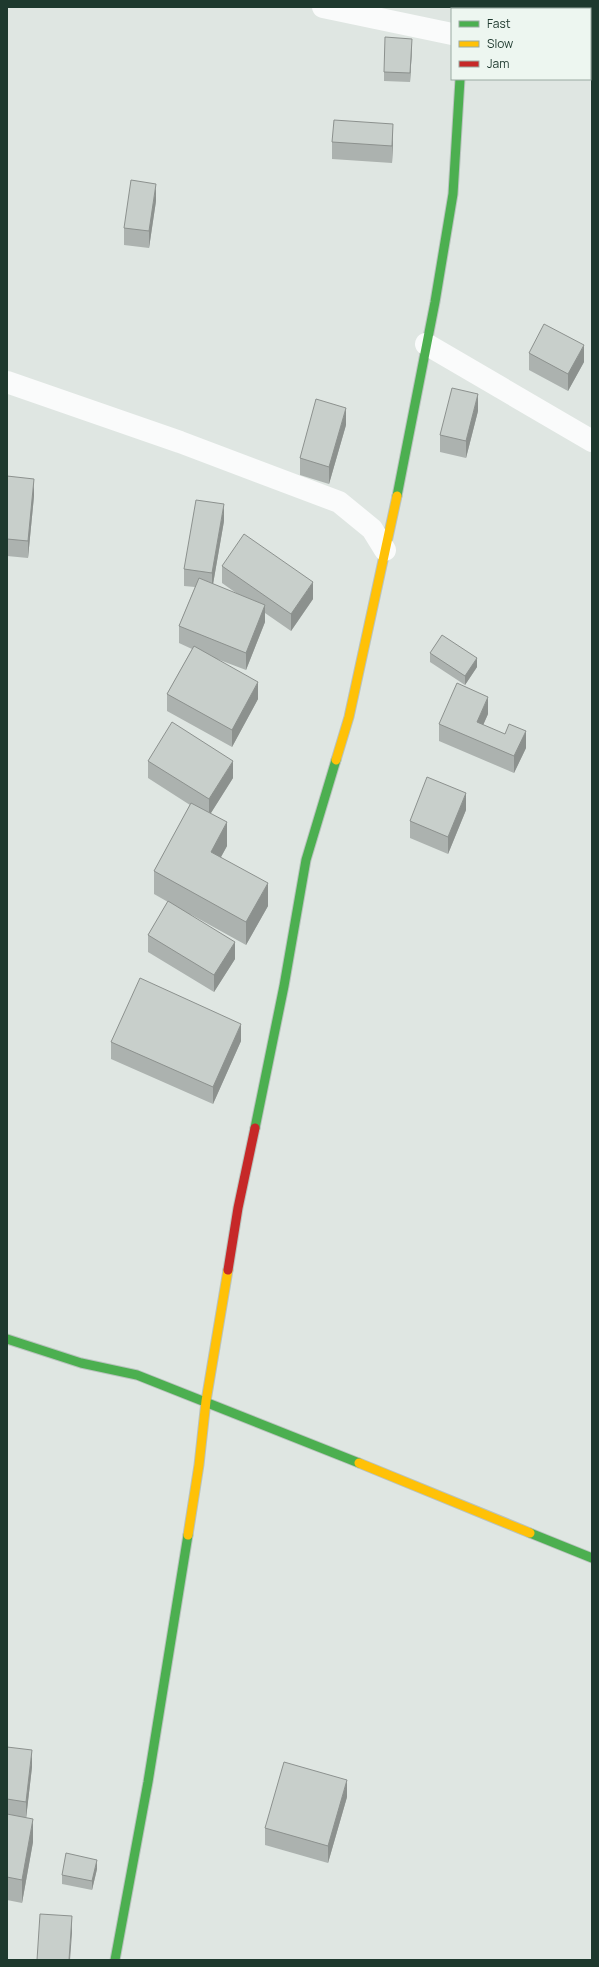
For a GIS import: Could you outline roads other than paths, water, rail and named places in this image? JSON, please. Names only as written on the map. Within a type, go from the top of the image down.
[{"type":"street","points":[[323,7],[451,34]]},
{"type":"street","points":[[115,1960],[148,1782],[199,1465],[206,1401],[238,1208],[284,986],[306,860],[349,717],[385,550],[426,344],[453,194],[460,80]]},
{"type":"street","points":[[426,344],[592,441]]},
{"type":"street","points":[[7,382],[180,442],[340,502],[372,529],[385,550]]},
{"type":"street","points":[[7,1338],[81,1363],[137,1376],[206,1401],[592,1558]]}]
